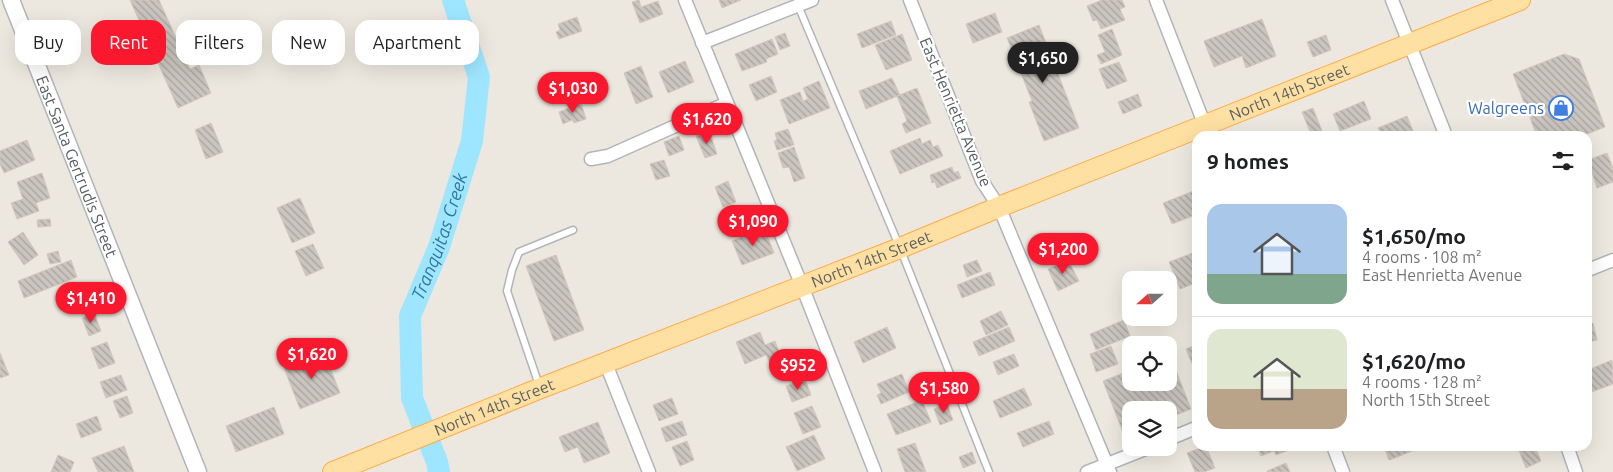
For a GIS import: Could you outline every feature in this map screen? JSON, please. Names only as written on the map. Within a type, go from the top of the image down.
[{"type":"main road","name":"North 14th Street","points":[[1207,131],[1520,0]]},
{"type":"main road","name":"North 14th Street","points":[[333,472],[999,207],[1192,136]]},
{"type":"street","name":"East Santa Gertrudis Street","points":[[11,0],[198,472]]},
{"type":"street","points":[[685,0],[802,286],[875,472]]},
{"type":"street","points":[[702,43],[796,3],[812,0]]},
{"type":"street","name":"East Henrietta Avenue","points":[[910,0],[982,181],[999,207],[1108,468]]},
{"type":"street","points":[[1156,0],[1207,131]]},
{"type":"street","points":[[1392,0],[1444,131]]},
{"type":"street","points":[[591,159],[608,156],[727,104]]},
{"type":"street","points":[[1592,268],[1613,260]]},
{"type":"street","points":[[606,364],[649,472]]},
{"type":"street","points":[[1177,436],[1192,429]]},
{"type":"street","points":[[1335,451],[1343,472]]},
{"type":"street","points":[[1568,451],[1576,472]]},
{"type":"street","points":[[1087,472],[1108,468],[1132,456]]},
{"type":"lane","points":[[796,3],[900,248],[989,472]]},
{"type":"lane","points":[[541,388],[507,291],[519,252],[572,230]]},
{"type":"building","points":[[130,0],[159,0],[176,38],[176,65],[188,65],[190,69],[199,65],[211,93],[178,108],[159,65],[166,65],[166,20],[139,20]]},
{"type":"building","points":[[639,0],[641,7],[658,1],[663,14],[640,23],[632,2]]},
{"type":"building","points":[[719,0],[741,0],[722,8]]},
{"type":"building","points":[[1102,0],[1122,0],[1125,7],[1120,9],[1125,20],[1101,29],[1097,20],[1093,21],[1087,6]]},
{"type":"building","points":[[995,13],[1002,32],[973,43],[966,24]]},
{"type":"building","points":[[577,17],[582,31],[559,39],[556,32],[560,30],[558,24]]},
{"type":"building","points":[[1262,19],[1276,56],[1246,68],[1242,56],[1214,67],[1204,41]]},
{"type":"building","points":[[891,21],[896,35],[862,48],[857,34]]},
{"type":"building","points":[[1039,25],[1079,128],[1044,141],[1029,102],[1032,101],[1007,38]]},
{"type":"building","points":[[1112,29],[1122,55],[1101,64],[1097,55],[1105,52],[1098,35]]},
{"type":"building","points":[[785,33],[790,46],[780,50],[775,37]]},
{"type":"building","points":[[902,34],[912,60],[886,70],[875,45]]},
{"type":"building","points":[[1326,35],[1331,50],[1313,57],[1307,42]]},
{"type":"building","points":[[772,39],[778,54],[766,59],[767,62],[742,71],[735,54]]},
{"type":"building","points":[[1564,54],[1579,59],[1605,127],[1592,132],[1535,131],[1513,74]]},
{"type":"building","points":[[685,61],[694,82],[668,93],[659,72]]},
{"type":"building","points":[[1119,62],[1127,81],[1107,89],[1099,69]]},
{"type":"building","points":[[641,66],[653,97],[636,104],[624,73]]},
{"type":"building","points":[[771,76],[777,92],[756,101],[749,85]]},
{"type":"building","points":[[892,78],[900,95],[866,109],[859,91]]},
{"type":"building","points":[[819,81],[830,108],[789,124],[780,100],[800,92],[803,101],[808,99],[803,88]]},
{"type":"building","points":[[917,88],[931,123],[906,133],[902,124],[907,121],[897,96]]},
{"type":"building","points":[[1138,94],[1142,106],[1123,114],[1118,102]]},
{"type":"building","points":[[1364,101],[1371,119],[1340,131],[1333,114]]},
{"type":"building","points":[[581,103],[586,119],[574,123],[572,120],[563,124],[559,112]]},
{"type":"building","points":[[1313,108],[1322,131],[1310,131],[1302,112]]},
{"type":"building","points":[[1407,116],[1413,131],[1380,131],[1378,128]]},
{"type":"building","points":[[211,123],[223,152],[206,159],[195,130]]},
{"type":"building","points":[[788,129],[794,145],[777,150],[774,141],[777,140],[775,133]]},
{"type":"building","points":[[709,131],[717,154],[705,158],[696,136]]},
{"type":"building","points":[[679,136],[684,150],[669,156],[664,142]]},
{"type":"building","points":[[920,138],[922,144],[930,140],[933,147],[938,145],[943,156],[900,174],[890,151]]},
{"type":"building","points":[[27,140],[35,160],[4,173],[0,164],[0,151]]},
{"type":"building","points":[[794,147],[805,178],[794,182],[789,167],[783,168],[778,153]]},
{"type":"building","points":[[1607,153],[1613,168],[1613,182],[1597,188],[1592,172],[1592,159]]},
{"type":"building","points":[[664,160],[670,176],[656,180],[650,164]]},
{"type":"building","points":[[952,167],[954,173],[958,171],[961,178],[937,188],[935,182],[932,183],[930,175]]},
{"type":"building","points":[[42,173],[50,198],[36,203],[39,211],[17,219],[11,203],[23,199],[17,182]]},
{"type":"building","points":[[728,181],[736,202],[723,207],[715,187]]},
{"type":"building","points":[[1192,192],[1192,216],[1172,224],[1163,203]]},
{"type":"building","points":[[300,198],[315,233],[292,243],[277,208]]},
{"type":"building","points":[[748,214],[754,227],[739,234],[733,220]]},
{"type":"building","points":[[50,219],[51,226],[38,227],[37,220]]},
{"type":"building","points":[[764,228],[774,253],[742,265],[732,241]]},
{"type":"building","points":[[23,232],[38,255],[24,265],[8,242]]},
{"type":"building","points":[[313,244],[324,268],[306,276],[295,251]]},
{"type":"building","points":[[58,251],[61,262],[50,264],[47,254]]},
{"type":"building","points":[[1192,253],[1192,284],[1180,289],[1178,271],[1173,271],[1169,262]]},
{"type":"building","points":[[556,255],[584,330],[554,341],[526,266]]},
{"type":"building","points":[[71,260],[77,277],[24,298],[18,281]]},
{"type":"building","points":[[977,260],[982,271],[967,277],[963,265]]},
{"type":"building","points":[[1068,260],[1079,281],[1058,291],[1048,269]]},
{"type":"building","points":[[990,272],[995,285],[962,298],[957,285]]},
{"type":"building","points":[[82,286],[89,304],[66,312],[59,295]]},
{"type":"building","points":[[1001,311],[1008,325],[986,335],[980,321]]},
{"type":"building","points":[[94,313],[101,331],[89,336],[82,318]]},
{"type":"building","points":[[1122,321],[1122,326],[1126,326],[1130,336],[1122,336],[1122,339],[1096,350],[1090,334]]},
{"type":"building","points":[[1592,323],[1597,340],[1592,341]]},
{"type":"building","points":[[887,327],[896,348],[863,363],[854,342]]},
{"type":"building","points":[[1009,327],[1015,341],[979,356],[973,342]]},
{"type":"building","points":[[760,332],[765,345],[775,341],[783,362],[772,367],[766,355],[745,364],[736,342]]},
{"type":"building","points":[[107,342],[115,363],[99,369],[91,348]]},
{"type":"building","points":[[1111,346],[1118,364],[1096,372],[1090,354]]},
{"type":"building","points":[[1192,346],[1192,364],[1186,349]]},
{"type":"building","points":[[324,352],[340,393],[300,409],[284,368]]},
{"type":"building","points":[[0,353],[9,375],[0,378]]},
{"type":"building","points":[[1014,354],[1019,366],[998,375],[993,362]]},
{"type":"building","points":[[1612,360],[1613,384],[1592,392],[1592,368]]},
{"type":"building","points":[[1177,373],[1191,409],[1177,415],[1177,401],[1122,401],[1122,430],[1103,381],[1122,374],[1122,391],[1177,391]]},
{"type":"building","points":[[902,374],[909,392],[881,404],[877,395],[881,393],[877,384]]},
{"type":"building","points":[[121,375],[127,390],[106,398],[100,382]]},
{"type":"building","points":[[805,379],[811,395],[792,402],[786,386]]},
{"type":"building","points":[[1024,388],[1032,405],[1000,418],[993,401]]},
{"type":"building","points":[[127,396],[133,413],[120,418],[113,401]]},
{"type":"building","points":[[672,398],[678,414],[659,421],[653,405]]},
{"type":"building","points":[[922,400],[931,422],[896,435],[887,414]]},
{"type":"building","points":[[947,404],[953,420],[940,425],[934,409]]},
{"type":"building","points":[[812,406],[821,427],[803,434],[794,413]]},
{"type":"building","points":[[274,407],[284,434],[236,452],[226,426]]},
{"type":"building","points":[[97,416],[102,430],[81,438],[76,424]]},
{"type":"building","points":[[682,421],[687,435],[666,442],[661,428]]},
{"type":"building","points":[[1049,421],[1054,434],[1023,447],[1017,433]]},
{"type":"building","points":[[598,422],[610,453],[584,463],[578,447],[565,452],[559,437]]},
{"type":"building","points":[[814,435],[825,459],[797,471],[786,447]]},
{"type":"building","points":[[687,441],[694,460],[680,466],[672,447]]},
{"type":"building","points":[[915,443],[926,472],[905,472],[897,449]]},
{"type":"building","points":[[124,446],[134,472],[98,472],[92,458]]},
{"type":"building","points":[[1208,451],[1215,468],[1204,472],[1195,472],[1187,453]]},
{"type":"building","points":[[1259,451],[1274,451],[1261,456]]},
{"type":"building","points":[[1274,451],[1286,451],[1276,455]]},
{"type":"building","points":[[1386,451],[1412,451],[1389,460]]},
{"type":"building","points":[[1519,451],[1537,451],[1541,461],[1526,468]]},
{"type":"building","points":[[972,452],[976,463],[963,468],[959,457]]},
{"type":"building","points":[[58,455],[74,462],[70,472],[51,472]]},
{"type":"building","points":[[1286,463],[1290,472],[1267,472],[1267,471]]},
{"type":"waterway","name":"Tranquitas Creek","points":[[439,472],[437,462],[412,398],[410,316],[439,247],[472,141],[479,77],[453,0]]},
{"type":"place","name":"Walgreens","points":[[1561,108]]}]
